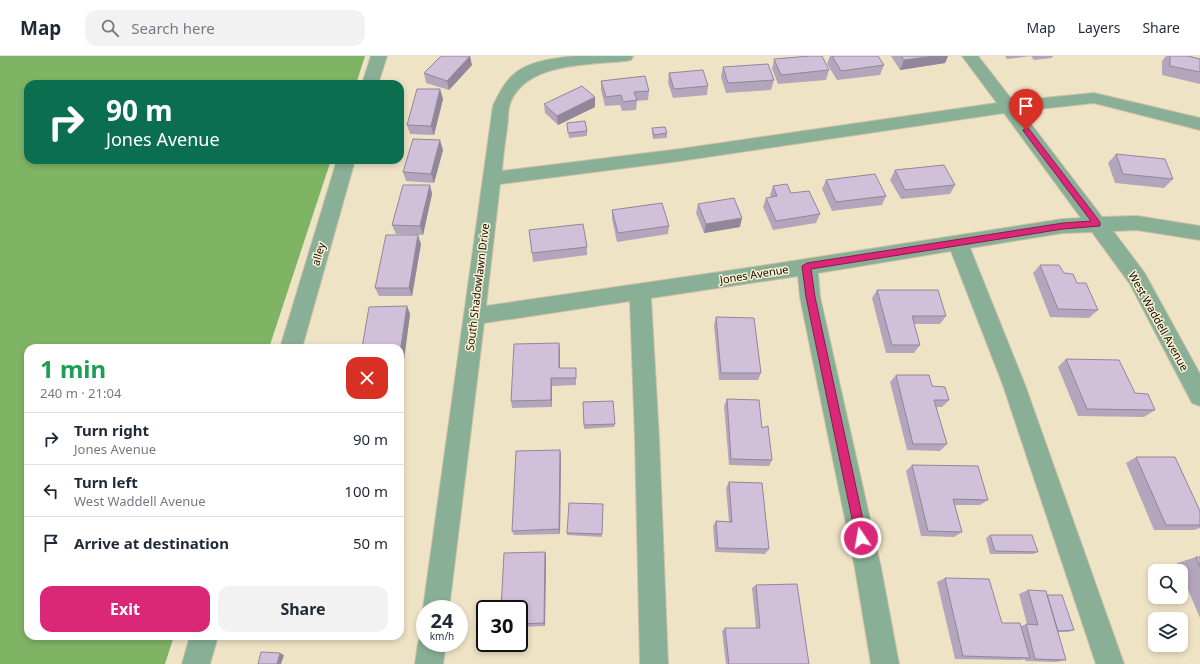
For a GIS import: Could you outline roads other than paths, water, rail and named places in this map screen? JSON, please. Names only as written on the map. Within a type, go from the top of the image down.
[{"type":"street","points":[[371,80],[379,56]]},
{"type":"street","name":"South Shadowlawn Drive","points":[[437,600],[501,106],[520,77],[544,66],[625,56]]},
{"type":"street","name":"West Waddell Avenue","points":[[970,56],[1098,224],[1137,278],[1174,344],[1200,396]]},
{"type":"street","points":[[491,179],[680,155],[1009,107],[1094,98],[1200,124]]},
{"type":"street","name":"alley","points":[[292,344],[345,164]]},
{"type":"street","name":"Jones Avenue","points":[[474,316],[640,292],[1063,226],[1137,223],[1200,233]]},
{"type":"street","points":[[958,242],[1014,385],[1110,664]]},
{"type":"street","points":[[807,266],[810,297],[868,568],[885,664]]},
{"type":"street","points":[[640,292],[647,438],[654,664]]},
{"type":"street","points":[[196,664],[203,640]]},
{"type":"street","points":[[429,664],[431,652]]}]
